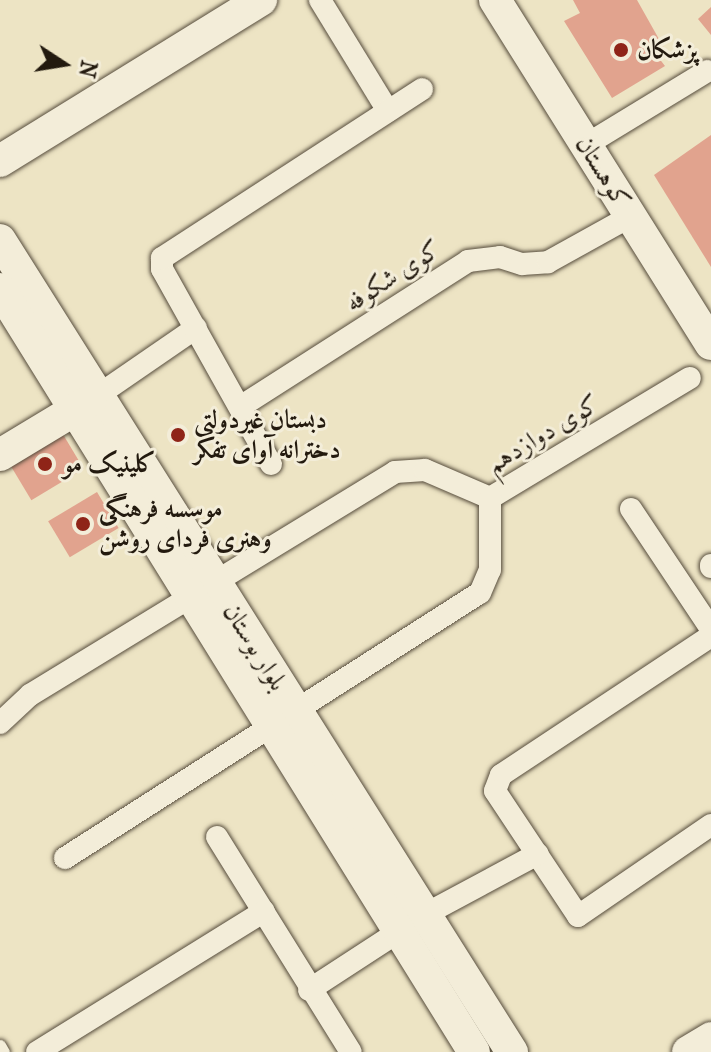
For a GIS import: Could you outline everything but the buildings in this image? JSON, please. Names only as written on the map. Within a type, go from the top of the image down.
[{"type":"street","points":[[320,0],[388,111]]},
{"type":"street","name":"کوهستان","points":[[495,0],[711,344]]},
{"type":"street","points":[[0,161],[257,1]]},
{"type":"street","points":[[586,145],[707,71]]},
{"type":"street","points":[[271,464],[162,269],[162,258],[422,89]]},
{"type":"street","name":"کوی شکوفه","points":[[240,407],[468,261],[500,257],[522,264],[548,262],[631,216]]},
{"type":"street","name":"بلوار بوستان","points":[[0,240],[86,403],[284,719],[424,915],[512,1052]]},
{"type":"street","name":"بلوار بوستان","points":[[0,289],[86,403]]},
{"type":"street","points":[[0,455],[86,403],[196,328]]},
{"type":"street","name":"کوی دوازدهم","points":[[65,858],[480,593],[490,570],[490,498],[690,378]]},
{"type":"street","points":[[0,723],[30,695],[395,472],[425,470],[490,498]]},
{"type":"street","points":[[631,509],[711,629]]},
{"type":"street","points":[[711,636],[501,775],[495,791],[578,916],[711,825]]},
{"type":"street","name":"بلوار بوستان","points":[[284,719],[397,933],[474,1052]]},
{"type":"street","points":[[217,837],[348,1051]]},
{"type":"street","points":[[309,990],[424,915],[538,854]]},
{"type":"street","points":[[37,1052],[264,911]]},
{"type":"street","points":[[688,1052],[711,1038]]},
{"type":"lane","points":[[0,1045],[4,1052]]},
{"type":"place","name":"پزشکان","points":[[621,50]]},
{"type":"place","name":"دبستان غیردولتی دخترانه آوای تفکر","points":[[178,435]]},
{"type":"place","name":"کلینیک مو","points":[[45,464]]},
{"type":"place","name":"موسسه فرهنگی وهنری فردای روشن","points":[[83,524]]}]
